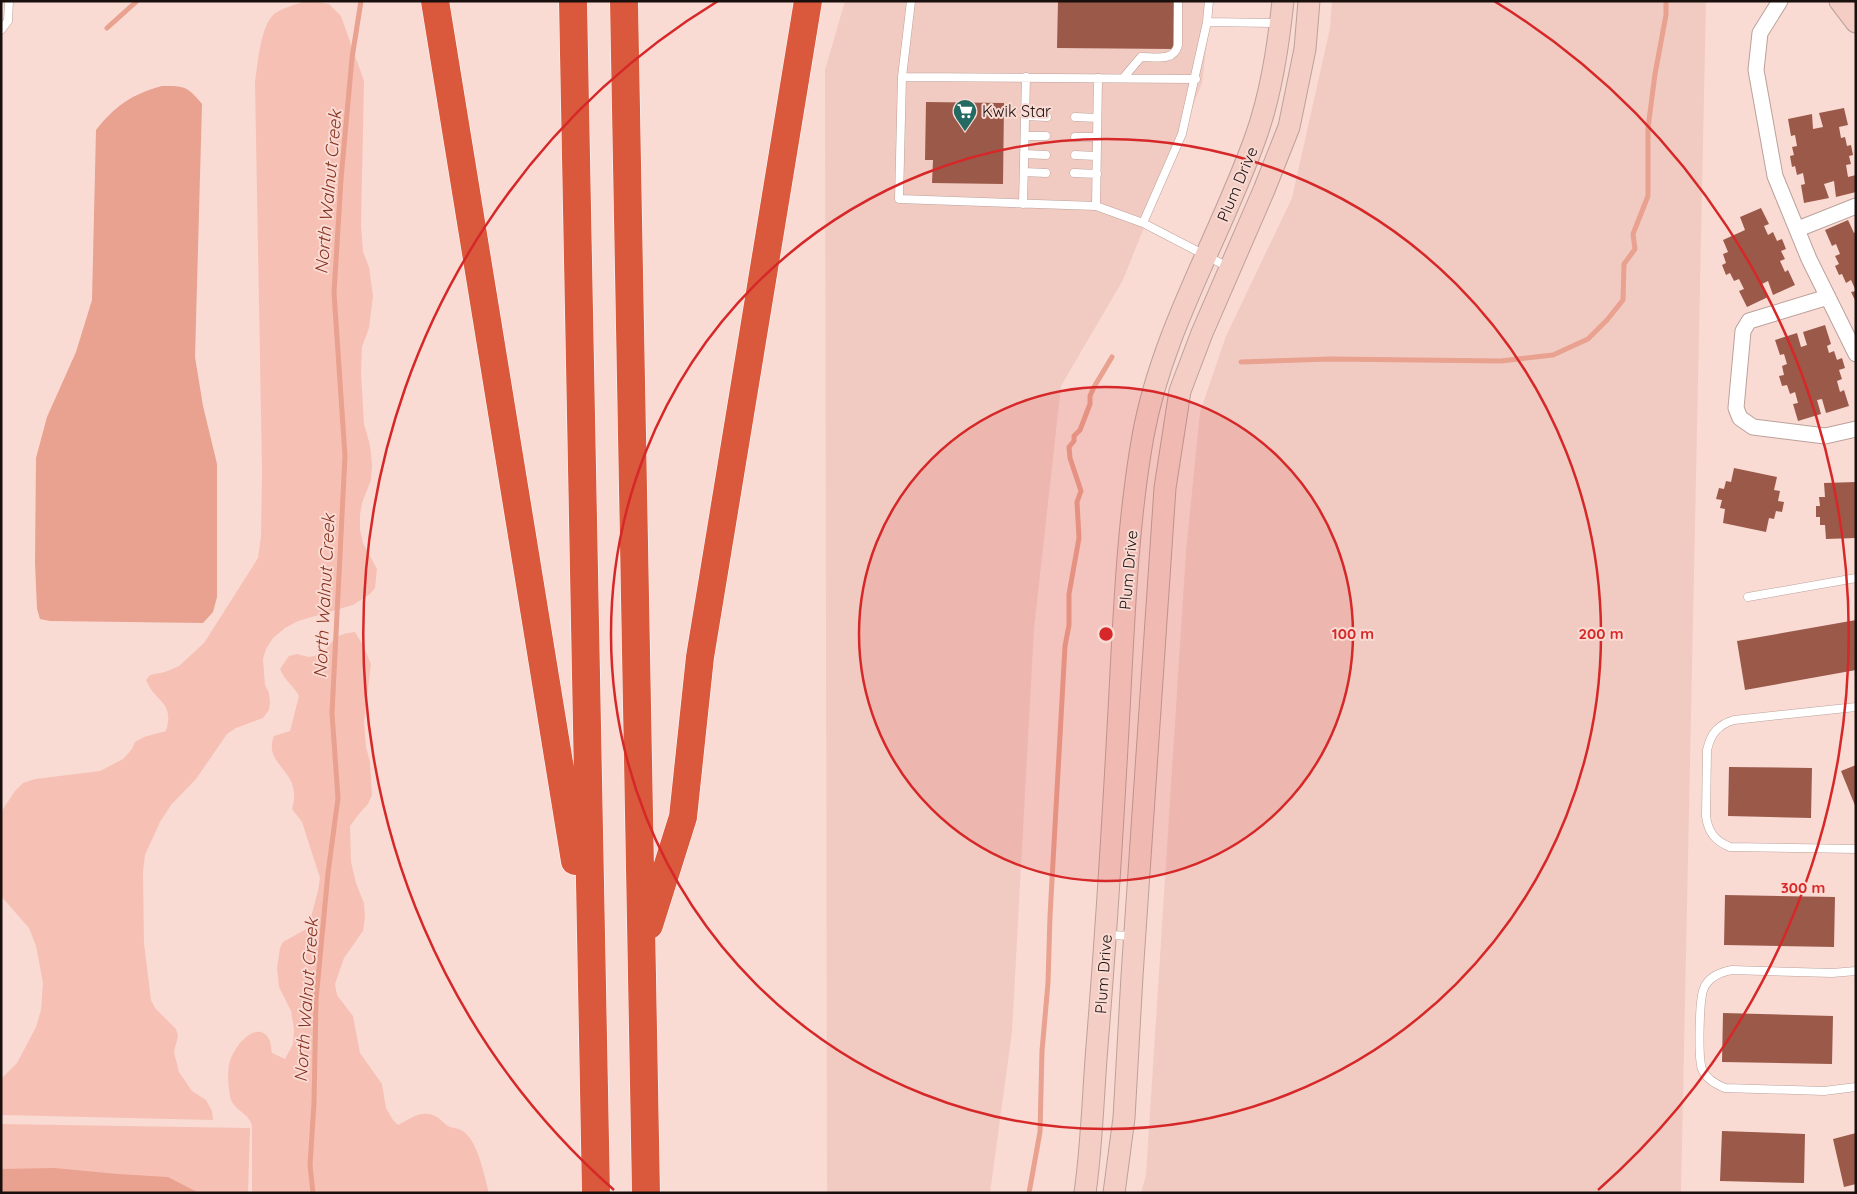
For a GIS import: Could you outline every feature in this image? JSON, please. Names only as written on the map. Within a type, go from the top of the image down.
[{"type":"highway","points":[[436,1],[591,958]]},
{"type":"highway","points":[[573,1],[596,1193]]},
{"type":"highway","points":[[624,1],[646,1193]]},
{"type":"highway","points":[[641,948],[683,817],[700,657],[808,1]]},
{"type":"street","name":"Plum Drive","points":[[1085,1193],[1106,935],[1122,643],[1135,486],[1144,432],[1155,384],[1190,289],[1234,193],[1256,136],[1277,53],[1283,1]]},
{"type":"street","name":"Plum Drive","points":[[1114,1193],[1124,1118],[1134,936],[1165,488],[1172,439],[1180,391],[1202,333],[1264,190],[1288,127],[1305,49],[1309,1]]},
{"type":"street","points":[[1780,1],[1760,33],[1756,70],[1775,176],[1809,259],[1856,354]]},
{"type":"street","points":[[1840,1],[1856,22]]},
{"type":"street","points":[[1798,229],[1856,206]]},
{"type":"street","points":[[1828,297],[1749,321],[1743,331],[1736,408],[1740,418],[1753,427],[1824,436],[1856,429]]},
{"type":"lane","points":[[1,30],[8,21],[9,1]]},
{"type":"lane","points":[[911,1],[902,77],[899,199],[1096,206],[1143,223],[1230,268]]},
{"type":"lane","points":[[1124,77],[1140,57],[1169,57],[1176,52],[1178,45],[1178,1]]},
{"type":"lane","points":[[1143,223],[1182,134],[1196,78],[1207,22],[1209,1]]},
{"type":"lane","points":[[1207,22],[1281,23]]},
{"type":"lane","points":[[902,77],[1196,78]]},
{"type":"lane","points":[[1023,204],[1026,77]]},
{"type":"lane","points":[[1096,206],[1098,78]]},
{"type":"lane","points":[[1025,116],[1047,117]]},
{"type":"lane","points":[[1075,117],[1097,118]]},
{"type":"lane","points":[[1024,136],[1046,136]]},
{"type":"lane","points":[[1075,137],[1097,137]]},
{"type":"lane","points":[[1024,154],[1046,155]]},
{"type":"lane","points":[[1075,155],[1096,156]]},
{"type":"lane","points":[[1024,172],[1046,173]]},
{"type":"lane","points":[[1074,174],[1097,174]]},
{"type":"lane","points":[[1748,597],[1856,578]]},
{"type":"lane","points":[[1856,707],[1734,720],[1723,724],[1714,731],[1709,740],[1707,750],[1706,816],[1707,826],[1713,837],[1730,847],[1856,849]]},
{"type":"lane","points":[[1106,935],[1134,936]]},
{"type":"lane","points":[[1856,971],[1832,973],[1732,970],[1721,972],[1711,978],[1704,988],[1700,1058],[1702,1069],[1707,1077],[1715,1084],[1725,1088],[1824,1091],[1856,1087]]},
{"type":"shaded area","points":[[845,1],[1212,1],[1202,83],[1123,280],[1061,386],[1034,629],[1012,1032],[990,1193],[827,1193],[825,70]]},
{"type":"shaded area","points":[[1332,1],[1706,1],[1681,1193],[1141,1193],[1146,1175],[1186,551],[1200,412],[1226,336],[1292,198],[1330,28]]},
{"type":"shaded area","points":[[303,2],[329,4],[341,16],[364,81],[361,225],[363,252],[369,267],[373,296],[369,328],[362,347],[361,373],[364,424],[370,445],[372,465],[371,480],[362,503],[360,530],[363,543],[377,569],[375,588],[370,594],[353,605],[298,621],[285,628],[273,638],[266,649],[263,659],[265,685],[269,693],[269,710],[263,718],[236,728],[227,734],[196,779],[171,805],[160,822],[145,855],[143,872],[144,943],[151,1000],[155,1008],[176,1029],[178,1036],[174,1052],[179,1072],[192,1091],[206,1100],[212,1111],[213,1120],[1,1115],[1,1079],[17,1063],[36,1027],[41,1010],[43,983],[36,946],[29,928],[1,896],[1,812],[15,791],[23,783],[35,779],[100,771],[123,759],[132,749],[135,742],[144,737],[166,731],[168,714],[166,708],[146,680],[150,675],[165,672],[179,666],[204,643],[258,558],[261,536],[262,470],[255,82],[260,46],[269,20],[281,10]]},
{"type":"shaded area","points":[[162,86],[185,88],[202,104],[195,357],[203,406],[217,464],[217,597],[213,612],[203,623],[50,621],[40,619],[37,609],[35,563],[36,458],[47,417],[76,352],[92,300],[96,130],[110,114],[125,102],[151,89]]},
{"type":"shaded area","points":[[355,632],[371,664],[364,722],[366,747],[370,762],[372,795],[368,804],[350,826],[351,862],[356,883],[364,903],[365,917],[363,931],[344,958],[335,984],[337,995],[353,1016],[360,1053],[382,1084],[386,1108],[393,1120],[398,1125],[417,1115],[427,1114],[437,1117],[450,1127],[461,1130],[472,1141],[476,1149],[489,1193],[252,1193],[252,1125],[247,1117],[231,1101],[228,1083],[229,1065],[232,1055],[240,1043],[253,1033],[262,1032],[267,1035],[272,1053],[285,1059],[293,1044],[294,1029],[291,1011],[279,987],[277,968],[280,948],[283,942],[308,928],[320,878],[302,822],[292,809],[293,785],[273,755],[274,736],[290,731],[299,696],[280,669],[289,656],[297,654],[309,657],[323,654],[336,638],[343,634]]},
{"type":"shaded area","points":[[1,1124],[250,1128],[248,1193],[1,1193]]},
{"type":"shaded area","points":[[54,1168],[168,1177],[199,1193],[1,1193],[1,1169]]},
{"type":"building","points":[[1058,1],[1174,1],[1173,49],[1057,48]]},
{"type":"building","name":"Kwik Star","points":[[926,102],[1004,103],[1003,184],[932,183],[933,160],[925,160]]},
{"type":"building","points":[[1844,108],[1848,125],[1839,127],[1841,138],[1845,137],[1847,146],[1851,145],[1853,155],[1849,156],[1851,164],[1846,165],[1848,177],[1856,175],[1856,192],[1836,197],[1834,181],[1824,184],[1829,198],[1804,203],[1801,185],[1805,184],[1803,173],[1797,175],[1795,166],[1792,167],[1790,156],[1794,155],[1792,147],[1797,146],[1795,135],[1791,136],[1788,119],[1812,114],[1813,129],[1823,127],[1819,113]]},
{"type":"building","points":[[1761,208],[1769,224],[1764,226],[1768,235],[1773,232],[1777,241],[1782,239],[1786,249],[1781,251],[1785,259],[1780,261],[1785,272],[1788,270],[1795,285],[1773,295],[1768,281],[1762,284],[1768,297],[1747,307],[1739,291],[1744,289],[1739,279],[1734,281],[1730,273],[1726,275],[1722,265],[1726,263],[1723,254],[1728,252],[1723,240],[1745,230],[1740,217]]},
{"type":"building","points":[[1848,220],[1854,233],[1856,232],[1856,291],[1851,280],[1846,283],[1842,274],[1839,275],[1835,266],[1839,264],[1835,256],[1840,254],[1836,244],[1832,246],[1825,230]]},
{"type":"building","points":[[1856,291],[1856,302],[1851,292]]},
{"type":"building","points":[[1825,325],[1831,344],[1827,346],[1829,353],[1834,351],[1837,360],[1842,358],[1845,368],[1839,370],[1842,379],[1837,381],[1840,392],[1844,390],[1849,406],[1826,413],[1822,399],[1817,400],[1821,414],[1798,421],[1793,404],[1798,403],[1795,392],[1790,394],[1787,385],[1782,386],[1779,376],[1784,375],[1782,366],[1787,364],[1784,354],[1780,355],[1775,340],[1797,333],[1801,347],[1807,345],[1803,332]]},
{"type":"building","points":[[1734,468],[1777,477],[1774,490],[1780,491],[1778,501],[1784,502],[1782,512],[1776,511],[1774,519],[1769,518],[1766,532],[1723,523],[1725,509],[1720,508],[1722,500],[1716,499],[1719,488],[1724,489],[1726,481],[1731,482]]},
{"type":"building","points":[[1856,482],[1856,538],[1826,539],[1825,525],[1820,525],[1820,517],[1816,517],[1816,506],[1820,506],[1819,497],[1825,497],[1824,483]]},
{"type":"building","points":[[1856,620],[1856,670],[1745,690],[1737,641]]},
{"type":"building","points":[[1856,765],[1856,808],[1841,771]]},
{"type":"building","points":[[1729,767],[1812,768],[1811,818],[1728,816]]},
{"type":"building","points":[[1725,895],[1835,897],[1834,947],[1724,945]]},
{"type":"building","points":[[1723,1013],[1833,1016],[1832,1064],[1722,1062]]},
{"type":"building","points":[[1722,1131],[1805,1134],[1804,1183],[1720,1181]]},
{"type":"building","points":[[1856,1133],[1856,1184],[1844,1187],[1833,1139]]},
{"type":"waterway","points":[[107,28],[137,1]]},
{"type":"waterway","name":"North Walnut Creek","points":[[313,1193],[310,1165],[314,1103],[316,1000],[328,873],[338,798],[332,713],[345,456],[334,293],[341,179],[352,58],[361,1]]},
{"type":"waterway","points":[[1241,362],[1331,359],[1501,361],[1553,355],[1588,339],[1623,300],[1624,264],[1635,249],[1633,234],[1648,196],[1648,128],[1655,74],[1666,15],[1666,1]]},
{"type":"waterway","points":[[1029,1193],[1040,1132],[1042,1051],[1048,983],[1065,646],[1069,625],[1069,594],[1079,538],[1077,502],[1081,491],[1070,458],[1069,447],[1074,441],[1074,436],[1080,430],[1094,387],[1112,357]]},
{"type":"place","name":"Kwik Star","points":[[965,132]]}]
